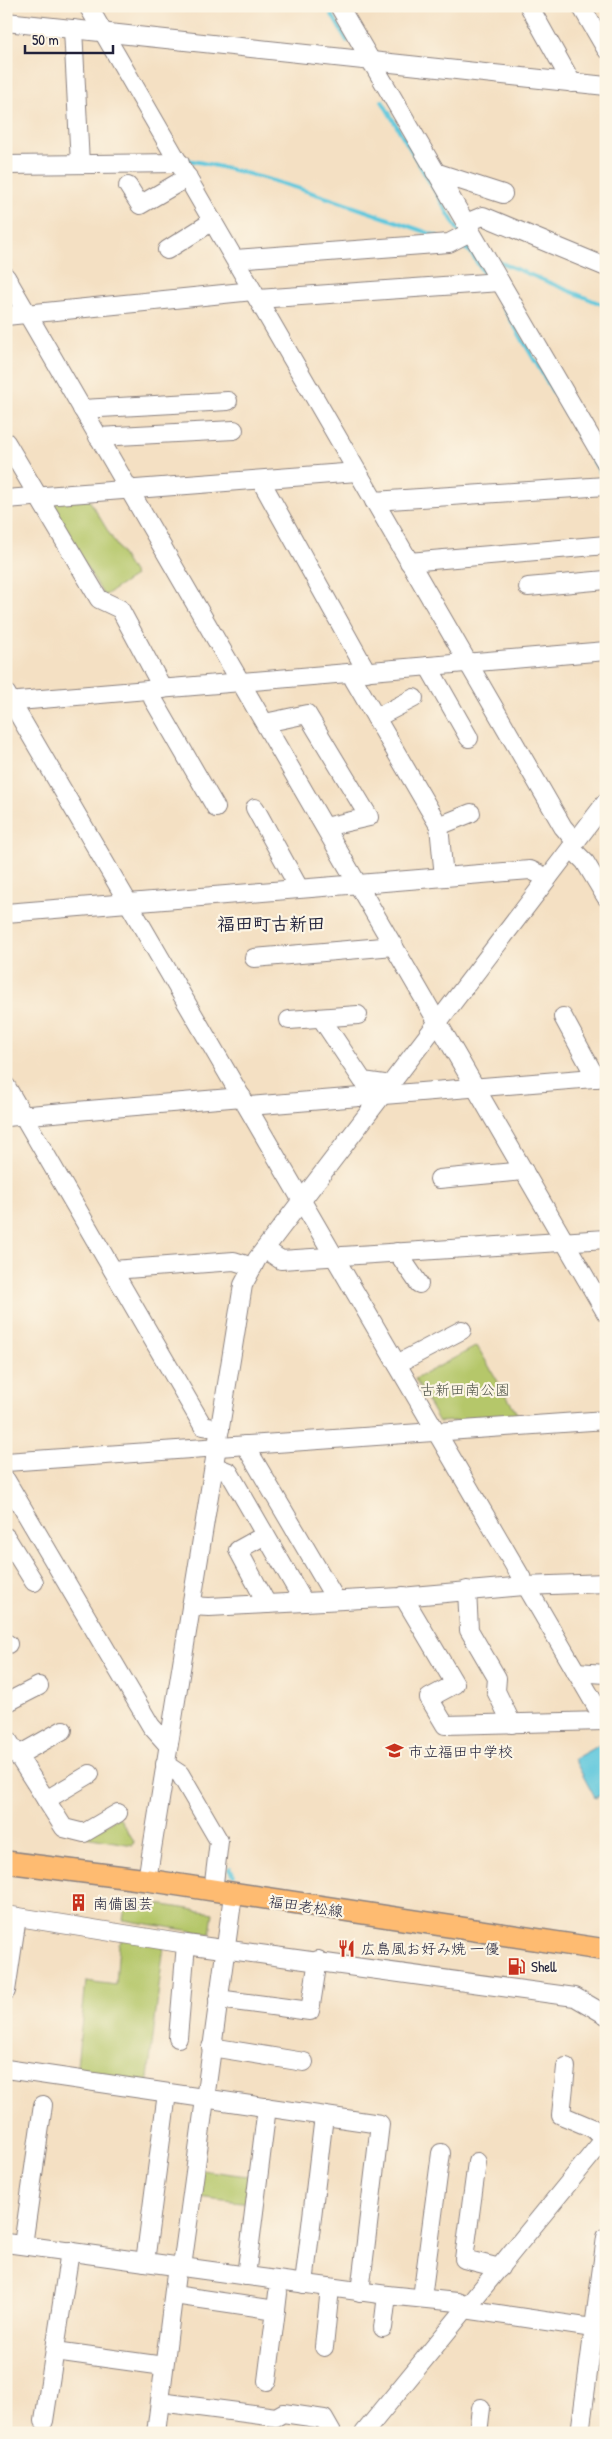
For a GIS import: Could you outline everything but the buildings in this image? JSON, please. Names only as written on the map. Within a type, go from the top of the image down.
[{"type":"main road","name":"福田老松線","points":[[6,1862],[147,1880],[606,1950]]},
{"type":"street","points":[[88,6],[209,223],[235,259],[251,294],[352,472],[374,502],[466,665],[573,844],[601,881],[606,897]]},
{"type":"street","points":[[338,6],[435,172],[461,234],[606,463]]},
{"type":"street","points":[[529,6],[572,82]]},
{"type":"street","points":[[581,6],[606,49]]},
{"type":"street","points":[[6,22],[606,86]]},
{"type":"street","points":[[73,29],[80,159]]},
{"type":"street","points":[[6,164],[80,159],[179,168]]},
{"type":"street","points":[[128,186],[140,205],[179,168]]},
{"type":"street","points":[[435,172],[504,194]]},
{"type":"street","points":[[235,259],[461,234],[483,216],[606,267]]},
{"type":"street","points":[[167,250],[209,223]]},
{"type":"street","points":[[6,277],[21,313],[98,437],[124,489],[265,723],[358,883],[391,946],[438,1022],[606,1313]]},
{"type":"street","points":[[21,313],[251,294],[493,282]]},
{"type":"street","points":[[82,410],[228,401]]},
{"type":"street","points":[[98,437],[234,430]]},
{"type":"street","points":[[6,442],[99,599],[120,609],[154,692],[216,808]]},
{"type":"street","points":[[6,500],[352,472]]},
{"type":"street","points":[[261,480],[376,718],[439,826],[444,877]]},
{"type":"street","points":[[374,502],[606,486]]},
{"type":"street","points":[[409,562],[606,546]]},
{"type":"street","points":[[528,587],[606,580]]},
{"type":"street","points":[[403,1596],[455,1684],[429,1698],[445,1725],[605,1722],[524,1586],[246,1102],[127,903],[11,703],[429,670],[606,651]]},
{"type":"street","points":[[429,670],[469,738]]},
{"type":"street","points":[[376,718],[414,698]]},
{"type":"street","points":[[265,723],[307,714],[370,817],[325,827]]},
{"type":"street","points":[[147,1880],[243,1285],[265,1249],[606,802]]},
{"type":"street","points":[[255,808],[299,888]]},
{"type":"street","points":[[439,826],[471,813]]},
{"type":"street","points":[[6,913],[530,870],[548,878]]},
{"type":"street","points":[[254,958],[391,946]]},
{"type":"street","points":[[289,1020],[358,1015]]},
{"type":"street","points":[[21,1119],[387,1089],[477,1089],[601,1078],[563,1017]]},
{"type":"street","points":[[321,1018],[363,1081],[387,1089]]},
{"type":"street","points":[[6,1086],[21,1119],[113,1270],[203,1426],[220,1429]]},
{"type":"street","points":[[438,1179],[524,1171]]},
{"type":"street","points":[[265,1249],[281,1260],[606,1239]]},
{"type":"street","points":[[397,1252],[419,1284]]},
{"type":"street","points":[[113,1270],[234,1261],[253,1267]]},
{"type":"street","points":[[397,1364],[462,1330]]},
{"type":"street","points":[[6,1462],[606,1420]]},
{"type":"street","points":[[245,1446],[336,1600]]},
{"type":"street","points":[[214,1466],[229,1472],[304,1602]]},
{"type":"street","points":[[6,1480],[150,1726],[168,1746]]},
{"type":"street","points":[[265,1535],[238,1550],[267,1604]]},
{"type":"street","points":[[6,1537],[34,1582]]},
{"type":"street","points":[[191,1606],[209,1607],[304,1602],[524,1586],[606,1583]]},
{"type":"street","points":[[467,1590],[469,1630],[497,1678],[496,1692],[512,1724]]},
{"type":"street","points":[[576,1672],[606,1674]]},
{"type":"street","points":[[6,1703],[38,1686]]},
{"type":"street","points":[[17,1756],[63,1730]]},
{"type":"street","points":[[6,1737],[64,1828],[84,1833],[118,1813]]},
{"type":"street","points":[[156,2433],[224,1949],[223,1893],[219,1841],[180,1774],[166,1764]]},
{"type":"street","points":[[46,1800],[90,1774]]},
{"type":"street","points":[[6,1991],[12,1916],[186,1944],[318,1960],[575,1997],[606,2016]]},
{"type":"street","points":[[178,2038],[186,1944]]},
{"type":"street","points":[[218,1999],[310,2011],[318,1960]]},
{"type":"street","points":[[211,2047],[304,2062]]},
{"type":"street","points":[[370,2429],[463,2305],[602,2136],[592,2128],[561,2116],[566,2067]]},
{"type":"street","points":[[6,2069],[380,2124],[360,2292]]},
{"type":"street","points":[[145,2262],[167,2093]]},
{"type":"street","points":[[43,2105],[15,2244],[360,2292],[422,2298],[600,2329]]},
{"type":"street","points":[[246,2276],[268,2108]]},
{"type":"street","points":[[304,2284],[324,2116]]},
{"type":"street","points":[[422,2298],[441,2153]]},
{"type":"street","points":[[476,2162],[464,2259],[495,2266]]},
{"type":"street","points":[[580,2433],[600,2329],[606,2237]]},
{"type":"street","points":[[44,2421],[70,2251]]},
{"type":"street","points":[[324,2347],[330,2288]]},
{"type":"street","points":[[174,2295],[277,2302],[267,2381]]},
{"type":"street","points":[[383,2328],[387,2295]]},
{"type":"street","points":[[55,2351],[164,2366]]},
{"type":"street","points":[[160,2402],[276,2416],[283,2414],[324,2419],[332,2433]]},
{"type":"street","points":[[478,2433],[481,2408]]},
{"type":"green space","points":[[88,498],[135,576],[104,596],[47,501]]},
{"type":"green space","name":"古新田南公園","points":[[477,1346],[519,1417],[439,1422],[415,1379]]},
{"type":"green space","points":[[119,1817],[134,1841],[133,1845],[85,1837]]},
{"type":"green space","points":[[133,1900],[213,1913],[210,1934],[123,1920],[126,1904]]},
{"type":"green space","points":[[124,1938],[164,1945],[147,2087],[76,2075],[86,1981],[116,1985],[119,1943]]},
{"type":"green space","points":[[201,2170],[255,2177],[251,2203],[197,2197]]},
{"type":"water","points":[[599,1745],[606,1758],[606,1793],[595,1798],[574,1759]]},
{"type":"waterway","points":[[327,6],[347,41]]},
{"type":"waterway","points":[[382,101],[459,232]]},
{"type":"waterway","points":[[183,159],[280,183],[437,236]]},
{"type":"waterway","points":[[465,243],[486,277]]},
{"type":"waterway","points":[[457,244],[473,253]]},
{"type":"waterway","points":[[497,261],[606,306]]},
{"type":"waterway","points":[[492,288],[605,480]]},
{"type":"waterway","points":[[230,1868],[234,1875]]},
{"type":"place","name":"市立福田中学校","points":[[394,1751]]},
{"type":"place","name":"南備園芸","points":[[79,1903]]},
{"type":"place","name":"広島風お好み焼 一優","points":[[347,1948]]},
{"type":"place","name":"Shell","points":[[517,1966]]},
{"type":"district","name":"福田町古新田","points":[[271,923]]}]
